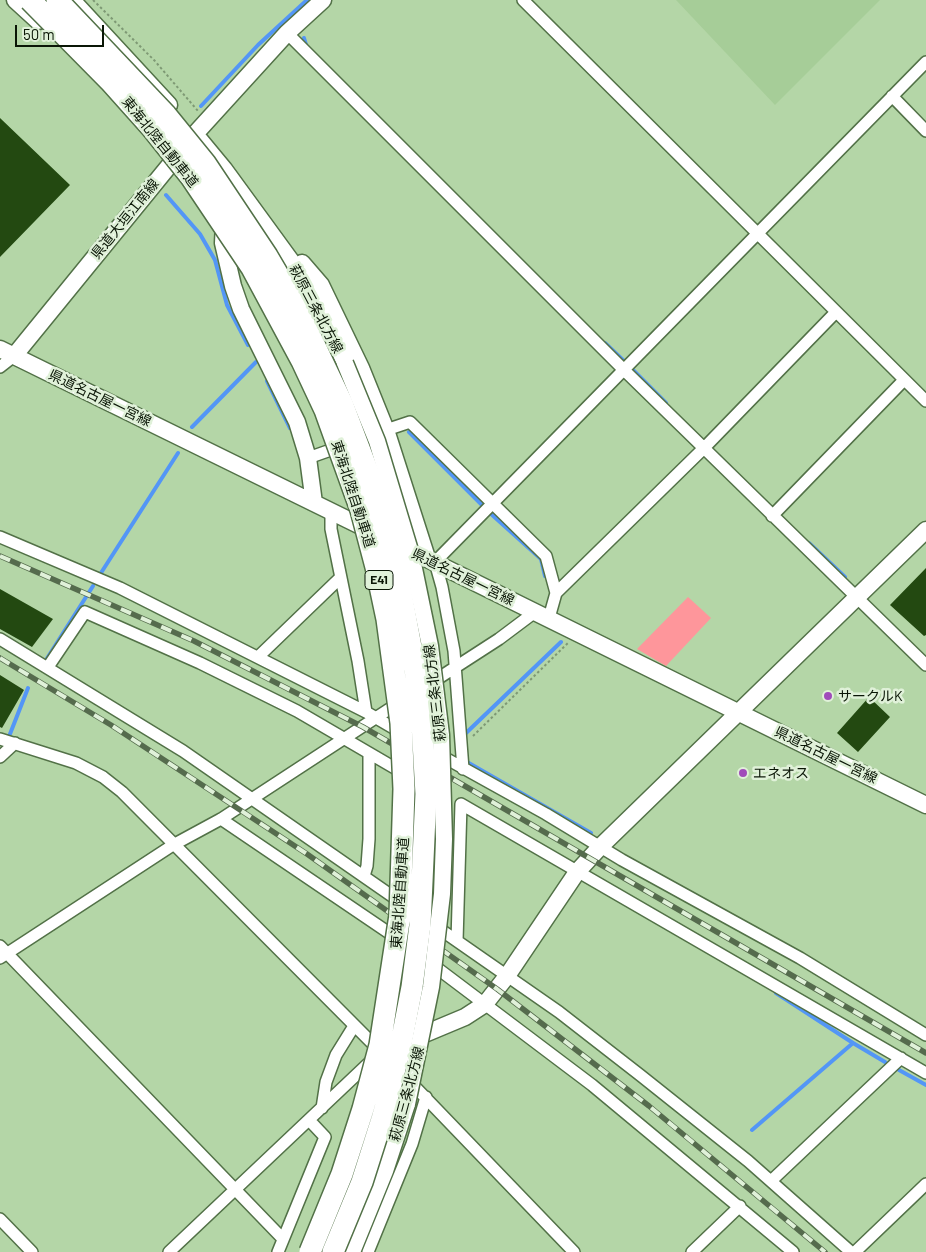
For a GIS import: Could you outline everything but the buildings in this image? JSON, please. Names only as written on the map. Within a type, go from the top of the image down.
[{"type":"highway","name":"東海北陸自動車道","points":[[30,0],[97,67],[152,128],[191,176],[252,268],[302,361],[325,410],[361,510],[376,566],[387,619],[401,723],[404,836],[400,916],[380,1045],[366,1100],[342,1174],[310,1252]]},
{"type":"highway","name":"東海北陸自動車道","points":[[57,0],[166,115],[205,163],[268,256],[294,302],[342,403],[380,504],[395,560],[411,642],[422,724],[426,794],[420,925],[409,1005],[383,1116],[362,1182],[333,1252]]},
{"type":"main road","name":"萩原三条北方線","points":[[15,0],[138,118],[190,140]]},
{"type":"main road","name":"萩原三条北方線","points":[[72,0],[115,44],[190,140],[204,155],[224,169],[275,237],[306,285],[345,363],[377,441],[411,554],[430,646],[441,735],[444,839],[442,894],[428,1004],[406,1104],[385,1172],[352,1252]]},
{"type":"main road","name":"県道大垣江南線","points":[[7,352],[190,140],[287,33],[323,0]]},
{"type":"main road","points":[[238,189],[222,231],[233,286],[241,308],[298,422],[308,458],[314,503]]},
{"type":"main road","points":[[275,237],[306,266],[320,286],[361,368],[386,430],[431,560]]},
{"type":"main road","name":"県道名古屋一宮線","points":[[7,352],[926,805]]},
{"type":"main road","points":[[381,1052],[465,1017],[485,1004],[507,976],[577,872],[600,847],[926,530]]},
{"type":"street","points":[[523,0],[926,401]]},
{"type":"street","points":[[287,33],[625,371],[926,665]]},
{"type":"street","points":[[463,769],[450,622],[431,560],[491,504],[625,371],[756,232],[926,62]]},
{"type":"street","points":[[892,96],[926,131]]},
{"type":"street","points":[[283,1239],[2,952],[173,845],[221,819],[344,737],[370,714],[455,667],[542,615],[556,593],[704,448],[836,312]]},
{"type":"street","points":[[0,367],[7,352]]},
{"type":"street","points":[[772,516],[904,380]]},
{"type":"street","points":[[308,458],[410,422],[491,504],[546,556],[556,593]]},
{"type":"street","points":[[331,511],[340,578],[370,714]]},
{"type":"street","points":[[0,537],[120,588],[370,714],[463,769],[500,783],[548,810],[600,847],[800,958],[926,1035]]},
{"type":"street","points":[[258,656],[340,578]]},
{"type":"street","points":[[48,667],[85,612],[200,663],[344,737],[369,754],[461,804],[926,1073]]},
{"type":"street","points":[[0,639],[183,751],[559,1012],[770,1181],[851,1252]]},
{"type":"street","points":[[0,739],[76,763],[103,777],[122,792],[426,1097],[573,1252]]},
{"type":"street","points":[[0,757],[15,743]]},
{"type":"street","points":[[364,876],[367,866],[369,839],[369,754]]},
{"type":"street","points":[[457,941],[461,804]]},
{"type":"street","points":[[221,819],[374,922],[485,1004],[592,1085],[740,1206],[793,1252]]},
{"type":"street","points":[[322,1108],[326,1082],[336,1055],[354,1026]]},
{"type":"street","points":[[169,1252],[381,1052]]},
{"type":"street","points":[[770,1181],[901,1058]]},
{"type":"street","points":[[368,1252],[406,1161],[426,1097]]},
{"type":"street","points":[[278,1252],[325,1137],[309,1120]]},
{"type":"street","points":[[856,1252],[926,1184]]},
{"type":"street","points":[[692,1252],[740,1206]]},
{"type":"street","points":[[0,1219],[32,1252]]},
{"type":"path","points":[[469,740],[578,633]]},
{"type":"shaded area","points":[[676,0],[880,0],[775,105]]},
{"type":"shaded area","points":[[688,597],[711,618],[666,666],[637,649]]},
{"type":"waterway","points":[[201,106],[258,45],[307,0]]},
{"type":"waterway","points":[[304,38],[307,48]]},
{"type":"waterway","points":[[166,195],[200,234],[215,260],[227,305],[248,345]]},
{"type":"waterway","points":[[605,343],[625,362]]},
{"type":"waterway","points":[[192,427],[256,362]]},
{"type":"waterway","points":[[633,370],[666,403]]},
{"type":"waterway","points":[[267,381],[290,428]]},
{"type":"waterway","points":[[409,432],[482,505]]},
{"type":"waterway","points":[[99,576],[178,453]]},
{"type":"waterway","points":[[490,513],[541,559],[545,576]]},
{"type":"waterway","points":[[809,543],[845,577]]},
{"type":"waterway","points":[[46,660],[93,586]]},
{"type":"waterway","points":[[465,737],[465,734],[561,642]]},
{"type":"waterway","points":[[10,734],[28,688]]},
{"type":"waterway","points":[[467,759],[467,762],[591,833]]},
{"type":"waterway","points":[[752,1130],[853,1043],[776,993]]},
{"type":"waterway","points":[[853,1043],[885,1062]]},
{"type":"waterway","points":[[899,1070],[926,1085]]},
{"type":"railway","points":[[0,556],[194,641],[363,727],[926,1053]]},
{"type":"railway","points":[[0,658],[111,725],[307,854],[497,989],[649,1106],[825,1252]]},
{"type":"place","name":"サークルK","points":[[828,696]]},
{"type":"place","name":"エネオス","points":[[743,773]]}]
